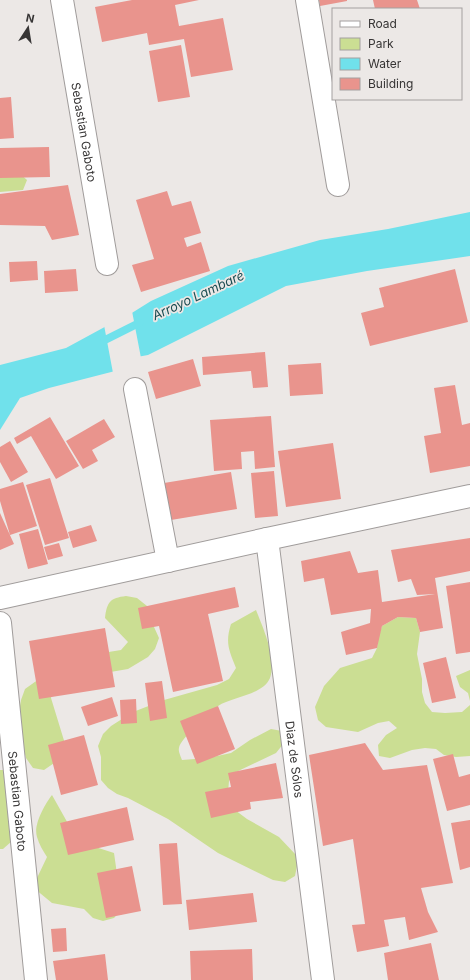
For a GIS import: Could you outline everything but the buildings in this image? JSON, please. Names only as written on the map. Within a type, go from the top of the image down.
[{"type":"street","name":"Sebastian Gaboto","points":[[62,0],[107,264]]},
{"type":"street","points":[[307,0],[338,185]]},
{"type":"street","points":[[135,389],[168,561]]},
{"type":"street","points":[[0,598],[470,496]]},
{"type":"street","name":"Diaz de Sólos","points":[[267,539],[323,980]]},
{"type":"street","name":"Sebastian Gaboto","points":[[0,623],[36,980]]},
{"type":"green space","points":[[0,166],[18,172],[27,180],[23,190],[0,192]]},
{"type":"green space","points":[[126,596],[137,598],[147,606],[149,616],[159,638],[155,649],[148,657],[128,669],[93,675],[53,686],[51,698],[66,747],[63,757],[44,770],[33,768],[26,758],[17,724],[21,700],[25,689],[53,669],[84,656],[121,650],[128,642],[105,618],[110,602],[116,598]]},
{"type":"green space","points":[[256,610],[268,643],[272,661],[270,678],[266,684],[254,692],[218,706],[184,738],[179,751],[182,760],[208,758],[231,753],[250,740],[271,729],[282,731],[284,743],[276,753],[236,772],[229,781],[227,804],[247,819],[279,837],[296,855],[297,866],[295,876],[285,882],[273,880],[218,853],[168,819],[128,798],[117,794],[108,788],[101,780],[101,757],[98,746],[103,734],[111,726],[133,712],[164,700],[217,685],[229,679],[236,668],[231,656],[228,642],[231,624]]},
{"type":"green space","points":[[398,617],[416,618],[420,632],[417,654],[422,679],[422,692],[425,703],[432,712],[462,712],[470,705],[470,756],[456,757],[444,755],[436,749],[425,748],[412,750],[390,758],[379,756],[378,745],[386,735],[397,728],[389,721],[378,723],[358,732],[326,727],[318,720],[315,707],[324,686],[340,668],[372,658],[377,648],[378,638],[382,626]]},
{"type":"green space","points":[[470,670],[470,701],[468,693],[460,687],[456,676]]},
{"type":"green space","points":[[0,770],[4,770],[12,841],[3,849],[0,849]]},
{"type":"green space","points":[[52,795],[75,836],[86,844],[114,853],[122,909],[114,918],[103,921],[93,918],[84,909],[52,903],[35,889],[37,878],[47,857],[41,847],[36,832],[38,821],[43,809]]},
{"type":"water","points":[[470,212],[470,256],[367,271],[286,286],[148,355],[137,357],[127,316],[151,301],[228,266],[320,240],[388,229]]},
{"type":"water","points":[[112,323],[119,370],[49,388],[20,398],[0,430],[0,365],[66,348]]},
{"type":"pier","points":[[132,311],[141,358],[137,359],[125,316]]},
{"type":"pier","points":[[112,321],[114,323],[121,370],[120,372],[113,373],[104,325]]},
{"type":"waterway","name":"Arroyo Lambaré","points":[[105,340],[139,323]]}]
